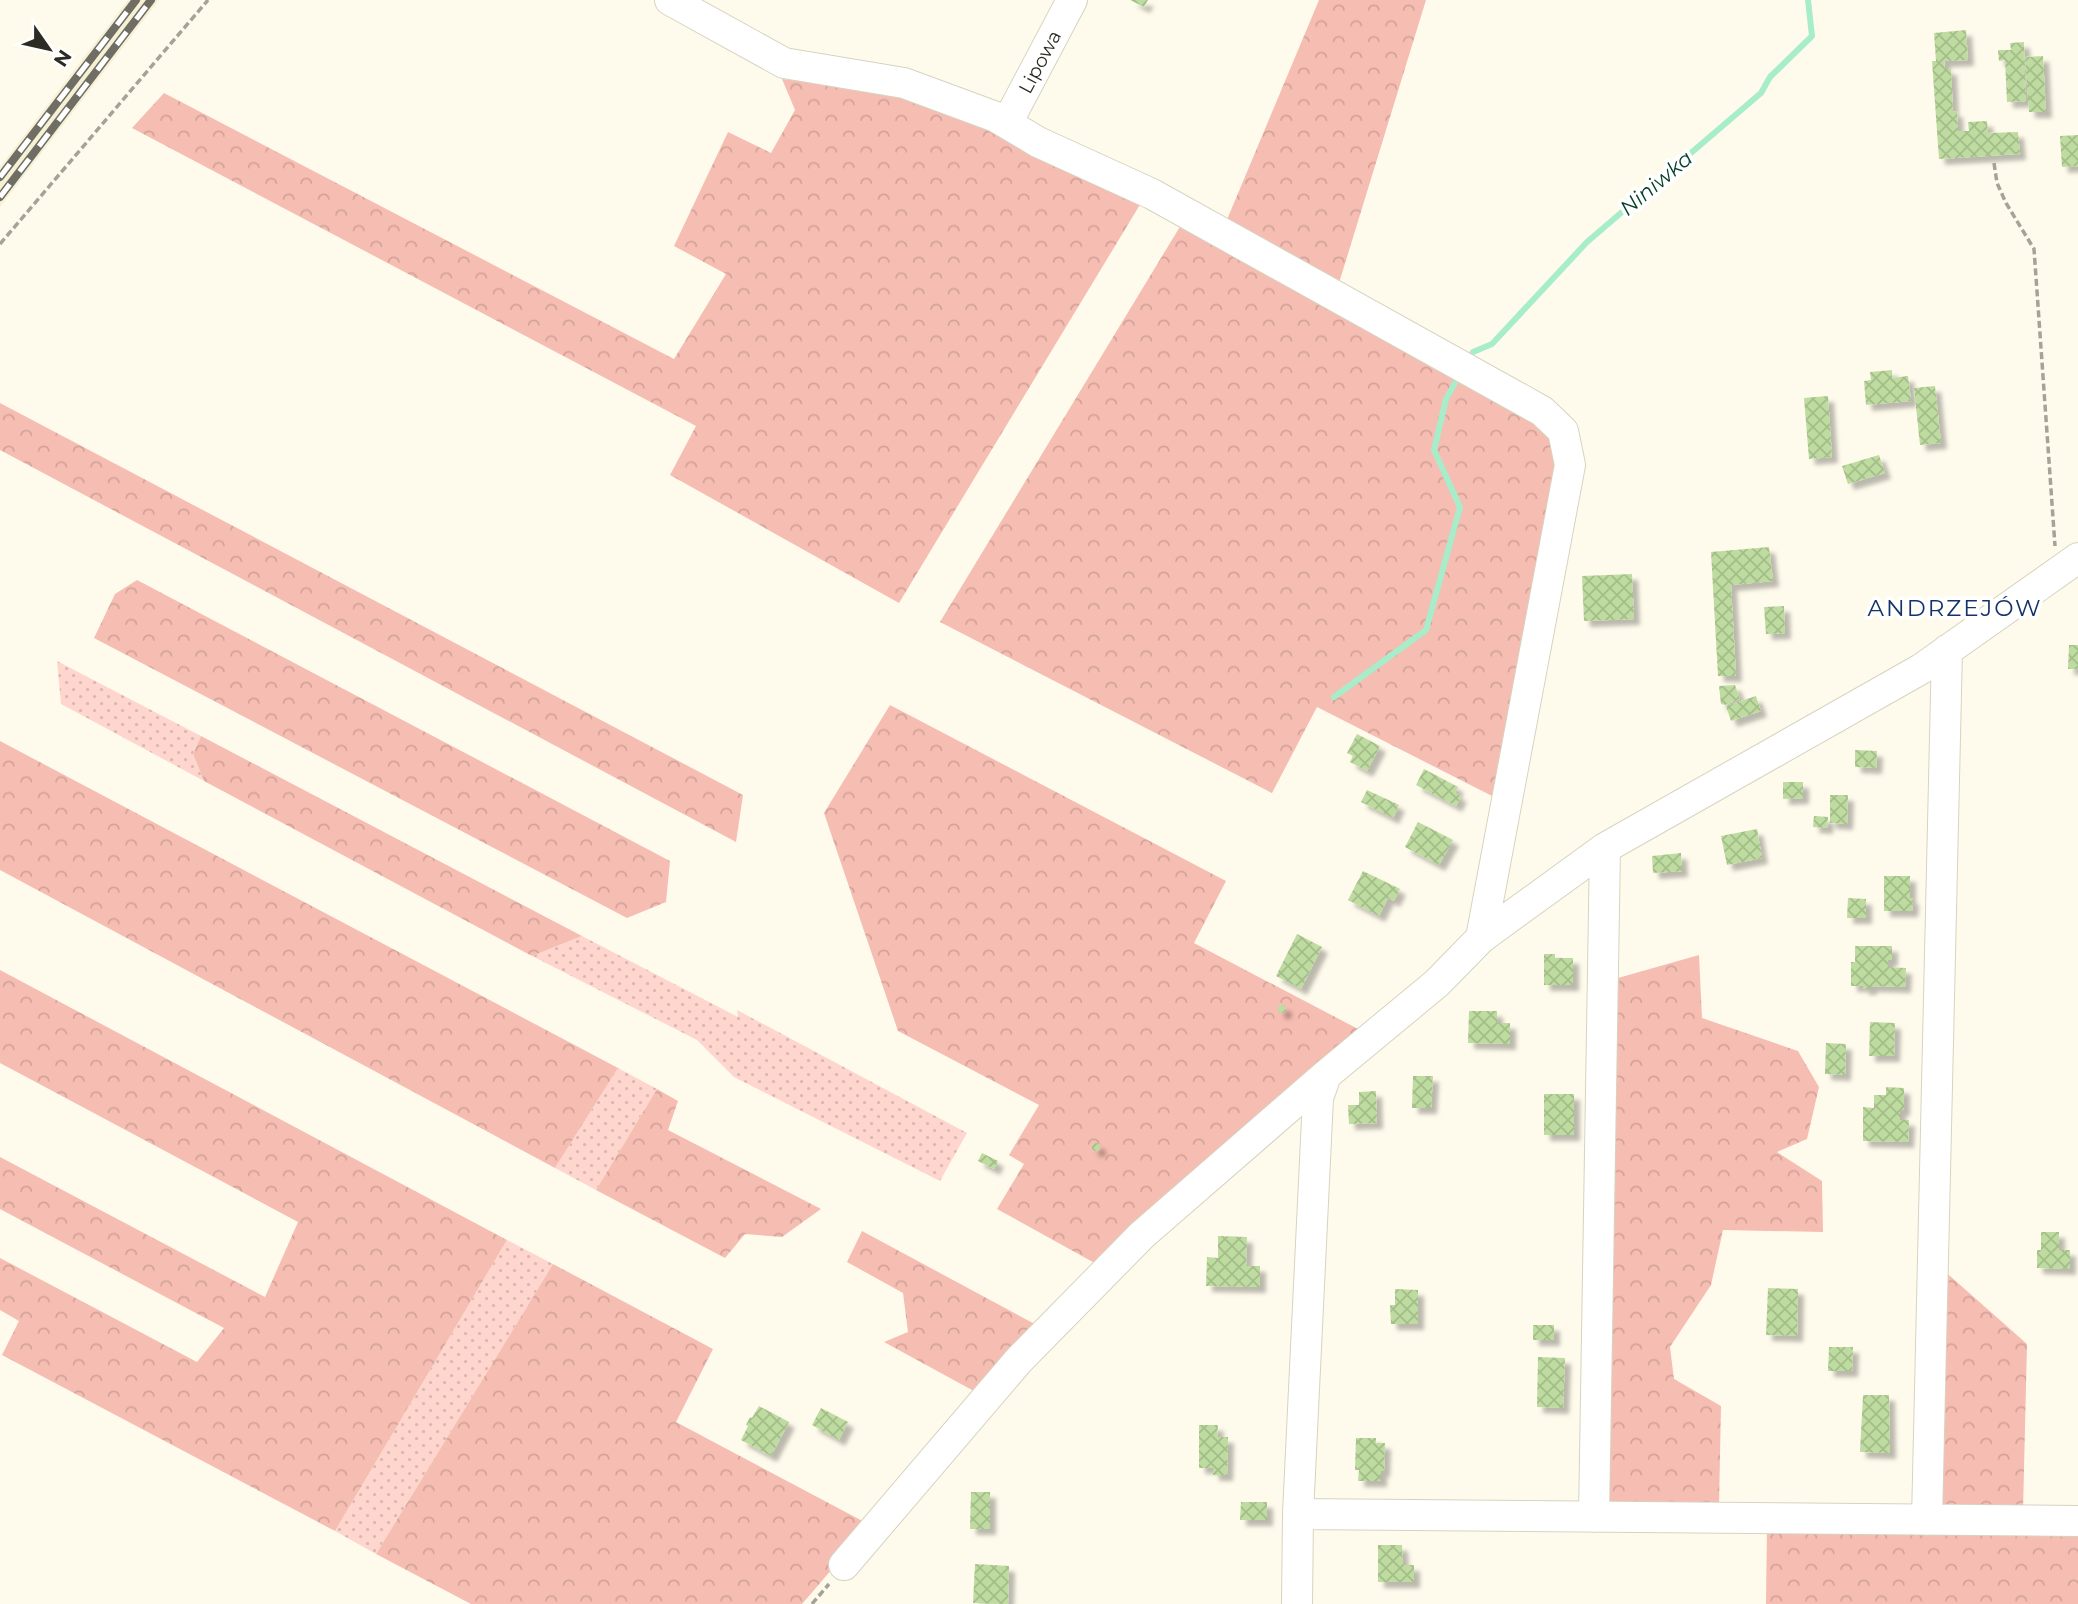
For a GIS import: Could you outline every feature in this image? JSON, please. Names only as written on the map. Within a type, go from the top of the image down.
[{"type":"street","points":[[670,0],[783,63],[904,83],[996,117],[1038,142],[1164,201],[1542,411],[1563,431],[1570,465],[1481,938]]},
{"type":"street","name":"Lipowa","points":[[1007,123],[1072,0]]},
{"type":"street","points":[[844,1565],[1019,1360],[1142,1235],[1326,1075],[1437,983],[1481,938],[1605,848],[1921,668],[2067,565]]},
{"type":"street","points":[[1927,1520],[1947,650]]},
{"type":"street","points":[[1594,1517],[1605,848]]},
{"type":"street","points":[[1297,1604],[1298,1514],[1318,1098],[1326,1075]]},
{"type":"street","points":[[1298,1514],[2078,1521]]},
{"type":"path","points":[[0,244],[208,0]]},
{"type":"path","points":[[1994,163],[1997,183],[2006,203],[2034,248],[2067,565]]},
{"type":"shaded area","points":[[128,0],[159,0],[0,207],[0,167]]},
{"type":"shaded area","points":[[57,661],[201,736],[193,754],[204,781],[61,704]]},
{"type":"shaded area","points":[[582,936],[738,1017],[737,1010],[967,1133],[940,1181],[734,1077],[697,1040],[532,956]]},
{"type":"shaded area","points":[[618,1068],[657,1089],[596,1190],[555,1168]]},
{"type":"shaded area","points":[[507,1240],[553,1264],[376,1554],[335,1531]]},
{"type":"green space","points":[[1319,0],[1426,0],[1339,283],[1226,222]]},
{"type":"green space","points":[[782,79],[892,92],[996,130],[1141,203],[899,603],[670,475],[696,426],[132,128],[164,93],[674,359],[726,274],[674,246],[728,132],[771,153],[795,110]]},
{"type":"green space","points":[[1181,225],[1552,430],[1558,466],[1496,798],[1317,707],[1272,793],[940,622]]},
{"type":"green space","points":[[0,403],[743,795],[736,842],[0,450]]},
{"type":"green space","points":[[137,580],[670,861],[666,902],[627,918],[94,638],[115,594]]},
{"type":"green space","points":[[890,705],[1226,881],[1194,943],[1360,1030],[1100,1266],[997,1209],[1024,1164],[1009,1155],[1039,1105],[898,1031],[824,813]]},
{"type":"green space","points":[[201,736],[582,936],[532,956],[204,781],[193,754]]},
{"type":"green space","points":[[0,741],[618,1068],[555,1168],[0,870]]},
{"type":"green space","points":[[1699,955],[1702,1018],[1798,1051],[1819,1087],[1807,1139],[1777,1152],[1822,1181],[1823,1232],[1723,1230],[1711,1285],[1670,1347],[1674,1379],[1721,1406],[1719,1506],[1604,1503],[1611,980]]},
{"type":"green space","points":[[0,970],[507,1240],[335,1531],[2,1355],[19,1321],[0,1310],[0,1258],[197,1362],[224,1328],[0,1209],[0,1157],[265,1297],[298,1222],[0,1063]]},
{"type":"green space","points":[[657,1089],[678,1101],[668,1130],[821,1209],[782,1237],[745,1234],[725,1258],[596,1190]]},
{"type":"green space","points":[[862,1231],[1042,1328],[983,1396],[884,1342],[908,1332],[903,1293],[847,1262]]},
{"type":"green space","points":[[553,1264],[713,1349],[676,1422],[870,1525],[802,1604],[471,1604],[376,1554]]},
{"type":"green space","points":[[1941,1268],[2027,1344],[2023,1511],[1936,1511]]},
{"type":"green space","points":[[1767,1524],[2078,1530],[2078,1604],[1766,1604]]},
{"type":"building","points":[[1130,0],[1148,0],[1144,7]]},
{"type":"building","points":[[1966,30],[1968,60],[1944,61],[1945,69],[1951,69],[1953,112],[1957,111],[1958,131],[1969,131],[1968,122],[1987,121],[1988,133],[2018,132],[2020,154],[1939,159],[1932,61],[1936,61],[1934,33]]},
{"type":"building","points":[[2024,42],[2026,101],[2007,102],[2005,60],[1999,61],[1998,50],[2011,50],[2010,43]]},
{"type":"building","points":[[2043,56],[2046,112],[2029,112],[2025,57]]},
{"type":"building","points":[[2078,135],[2078,166],[2062,167],[2060,136]]},
{"type":"building","points":[[1892,370],[1892,378],[1908,376],[1911,401],[1866,405],[1864,381],[1871,380],[1870,372]]},
{"type":"building","points":[[1935,386],[1941,443],[1920,445],[1914,388]]},
{"type":"building","points":[[1828,396],[1832,457],[1809,459],[1804,398]]},
{"type":"building","points":[[1879,455],[1885,473],[1848,484],[1842,466]]},
{"type":"building","points":[[1769,547],[1773,581],[1731,585],[1736,676],[1718,676],[1711,552]]},
{"type":"building","points":[[1632,574],[1634,619],[1584,621],[1582,576]]},
{"type":"building","points":[[1784,606],[1785,633],[1766,634],[1764,607]]},
{"type":"building","points":[[2069,645],[2078,645],[2078,669],[2068,669]]},
{"type":"building","points":[[1735,685],[1740,699],[1721,704],[1719,686]]},
{"type":"building","points":[[1756,696],[1761,711],[1731,721],[1726,706]]},
{"type":"building","points":[[1357,734],[1380,746],[1367,771],[1350,762],[1353,756],[1347,753]]},
{"type":"building","points":[[1855,750],[1877,751],[1876,768],[1855,767]]},
{"type":"building","points":[[1424,769],[1458,787],[1455,793],[1461,796],[1456,806],[1416,785]]},
{"type":"building","points":[[1783,782],[1803,782],[1803,798],[1783,799]]},
{"type":"building","points":[[1367,790],[1399,805],[1393,818],[1361,802]]},
{"type":"building","points":[[1830,795],[1848,795],[1847,824],[1830,823]]},
{"type":"building","points":[[1814,816],[1828,817],[1827,828],[1813,827]]},
{"type":"building","points":[[1418,822],[1453,840],[1439,865],[1405,847]]},
{"type":"building","points":[[1757,829],[1762,858],[1727,865],[1721,836]]},
{"type":"building","points":[[1681,853],[1682,871],[1653,873],[1652,856]]},
{"type":"building","points":[[1363,871],[1400,889],[1394,901],[1388,898],[1379,916],[1348,900]]},
{"type":"building","points":[[1884,876],[1910,876],[1912,911],[1884,911]]},
{"type":"building","points":[[1848,898],[1866,899],[1866,918],[1847,918]]},
{"type":"building","points":[[1297,934],[1322,947],[1301,989],[1276,976]]},
{"type":"building","points":[[1855,946],[1892,946],[1892,960],[1888,960],[1888,967],[1906,968],[1905,987],[1871,986],[1871,989],[1863,989],[1863,986],[1851,986],[1851,962],[1855,962]]},
{"type":"building","points":[[1544,954],[1555,954],[1555,958],[1573,958],[1573,985],[1544,985]]},
{"type":"building","points":[[1282,1005],[1286,1009],[1282,1013],[1278,1009]]},
{"type":"building","points":[[1469,1011],[1497,1011],[1497,1023],[1510,1023],[1510,1044],[1468,1043]]},
{"type":"building","points":[[1870,1022],[1895,1023],[1894,1056],[1869,1056]]},
{"type":"building","points":[[1826,1043],[1846,1044],[1845,1075],[1825,1074]]},
{"type":"building","points":[[1413,1076],[1433,1076],[1431,1108],[1412,1108]]},
{"type":"building","points":[[1886,1087],[1904,1088],[1904,1110],[1900,1110],[1900,1120],[1909,1120],[1908,1142],[1863,1141],[1863,1107],[1874,1108],[1874,1095],[1886,1095]]},
{"type":"building","points":[[1376,1091],[1377,1123],[1349,1124],[1348,1105],[1359,1105],[1359,1092]]},
{"type":"building","points":[[1544,1094],[1574,1094],[1574,1135],[1544,1135]]},
{"type":"building","points":[[1096,1143],[1100,1147],[1096,1151],[1092,1147]]},
{"type":"building","points":[[982,1153],[998,1161],[994,1169],[978,1161]]},
{"type":"building","points":[[2041,1232],[2059,1232],[2059,1250],[2070,1250],[2070,1269],[2037,1268]]},
{"type":"building","points":[[1218,1236],[1247,1237],[1246,1266],[1260,1266],[1260,1287],[1206,1286],[1207,1257],[1218,1258]]},
{"type":"building","points":[[1768,1288],[1798,1289],[1797,1336],[1766,1335]]},
{"type":"building","points":[[1395,1289],[1418,1290],[1418,1324],[1391,1324],[1390,1305],[1395,1305]]},
{"type":"building","points":[[1533,1325],[1554,1325],[1554,1340],[1533,1340]]},
{"type":"building","points":[[1829,1347],[1853,1347],[1852,1371],[1828,1371]]},
{"type":"building","points":[[1538,1357],[1565,1358],[1563,1408],[1537,1407]]},
{"type":"building","points":[[1863,1395],[1889,1395],[1890,1453],[1860,1452]]},
{"type":"building","points":[[759,1406],[789,1422],[771,1456],[741,1440],[750,1417],[752,1418]]},
{"type":"building","points":[[821,1408],[848,1422],[839,1440],[812,1425]]},
{"type":"building","points":[[1199,1425],[1218,1425],[1217,1437],[1228,1437],[1227,1475],[1213,1475],[1213,1468],[1199,1468]]},
{"type":"building","points":[[1356,1438],[1376,1438],[1376,1443],[1385,1443],[1381,1481],[1358,1481],[1359,1470],[1355,1470]]},
{"type":"building","points":[[971,1492],[990,1492],[990,1529],[970,1529]]},
{"type":"building","points":[[1241,1502],[1267,1502],[1267,1520],[1240,1520]]},
{"type":"building","points":[[1378,1545],[1402,1545],[1403,1565],[1414,1565],[1414,1582],[1378,1582]]},
{"type":"building","points":[[975,1564],[1009,1566],[1008,1604],[973,1603]]},
{"type":"waterway","name":"Niniwka","points":[[1473,352],[1492,344],[1587,242],[1761,93],[1770,77],[1812,36],[1808,0]]},
{"type":"waterway","name":"Niniwka","points":[[1334,697],[1426,630],[1460,507],[1434,450],[1446,399],[1455,383]]},
{"type":"railway","points":[[0,177],[136,0]]},
{"type":"railway","points":[[0,197],[151,0]]},
{"type":"district","name":"ANDRZEJÓW","points":[[1955,608]]}]
